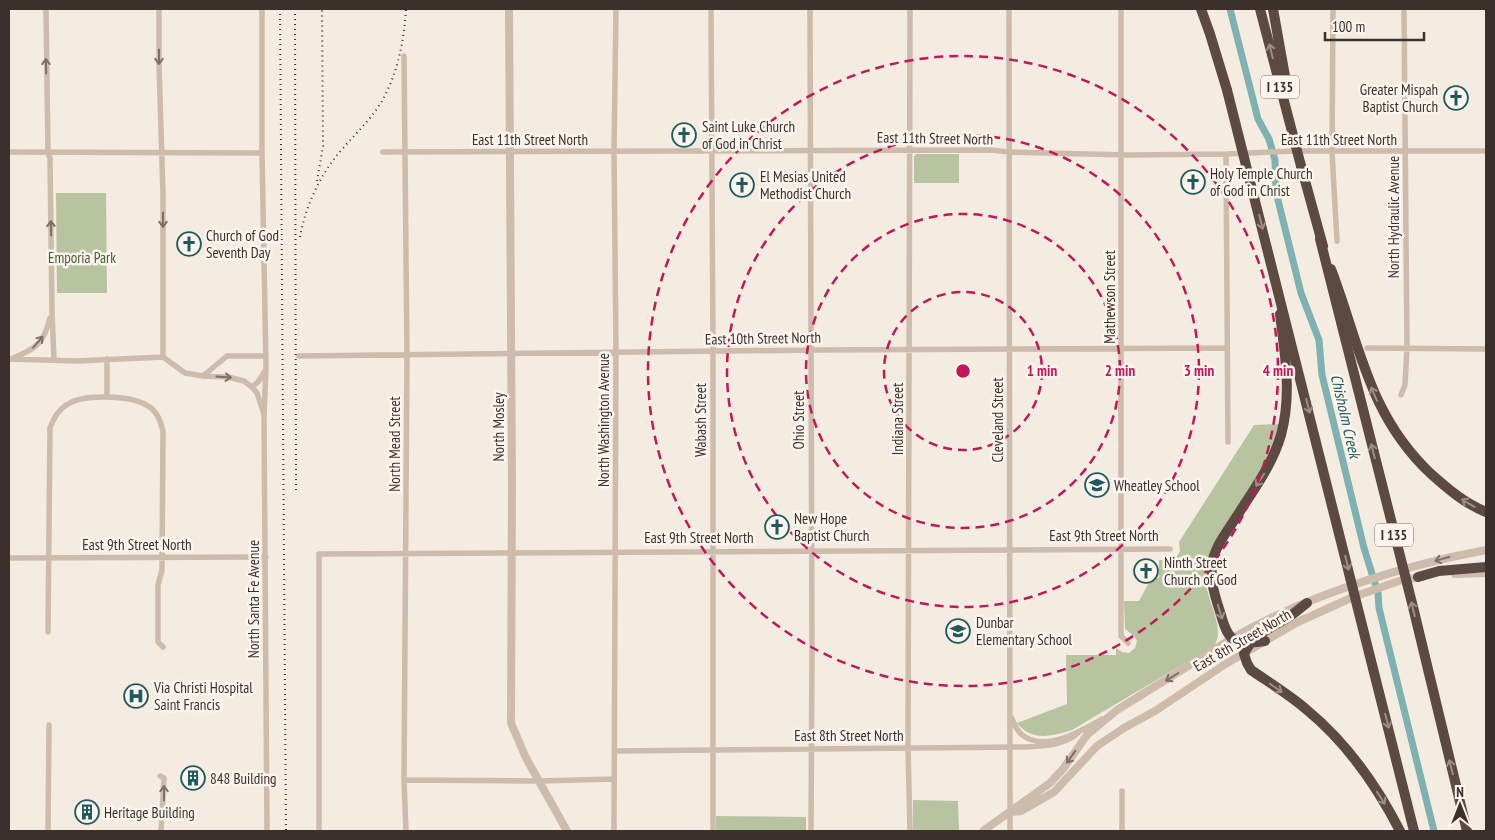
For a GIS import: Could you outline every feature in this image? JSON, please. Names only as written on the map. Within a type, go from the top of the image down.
[{"type":"highway","points":[[1200,9],[1210,34],[1227,90]]},
{"type":"highway","points":[[1207,9],[1414,831]]},
{"type":"highway","name":"I 135","points":[[1260,9],[1413,607],[1467,831]]},
{"type":"highway","points":[[1274,9],[1301,166]]},
{"type":"highway","points":[[1320,239],[1340,292],[1368,380],[1386,418],[1416,460],[1450,492],[1472,506],[1486,512]]},
{"type":"highway","points":[[1265,641],[1243,643],[1232,639],[1226,631],[1212,583],[1212,566],[1216,551],[1225,534],[1268,468],[1281,436],[1286,408],[1287,374],[1274,274]]},
{"type":"highway","points":[[1418,577],[1439,571],[1486,567]]},
{"type":"highway","points":[[1306,603],[1290,617],[1270,628],[1250,643],[1244,654],[1247,663],[1251,670],[1307,710],[1342,744],[1389,810],[1400,831]]},
{"type":"street","points":[[46,9],[54,360]]},
{"type":"street","points":[[159,9],[159,65],[163,153],[163,357]]},
{"type":"street","name":"North Santa Fe Avenue","points":[[262,9],[262,153],[266,367],[264,416],[267,831]]},
{"type":"street","name":"North Mosley","points":[[509,9],[512,354],[511,723],[526,758],[567,831]]},
{"type":"street","name":"North Washington Avenue","points":[[614,831],[616,352],[614,151],[616,9]]},
{"type":"street","name":"Wabash Street","points":[[711,9],[713,831]]},
{"type":"street","name":"Ohio Street","points":[[810,9],[811,831]]},
{"type":"street","name":"Indiana Street","points":[[910,9],[908,748],[910,830]]},
{"type":"street","name":"Cleveland Street","points":[[1008,9],[1010,831]]},
{"type":"street","name":"Mathewson Street","points":[[1121,9],[1121,636],[1128,643]]},
{"type":"street","points":[[1333,9],[1332,152],[1336,241]]},
{"type":"street","name":"North Hydraulic Avenue","points":[[1401,395],[1405,385],[1406,348],[1404,9]]},
{"type":"street","name":"North Mead Street","points":[[404,56],[407,356],[404,780],[406,831]]},
{"type":"street","name":"East 11th Street North","points":[[383,152],[991,150],[1121,155],[1295,151],[1486,151]]},
{"type":"street","points":[[9,152],[262,153]]},
{"type":"street","points":[[1226,154],[1228,442]]},
{"type":"street","points":[[9,359],[30,352],[41,342],[47,330],[52,311]]},
{"type":"street","name":"East 10th Street North","points":[[299,356],[810,350],[1227,348]]},
{"type":"street","points":[[1367,348],[1486,349]]},
{"type":"street","points":[[203,376],[227,356],[265,356]]},
{"type":"street","points":[[9,359],[77,360],[163,357],[185,372],[203,376],[228,377],[244,381],[260,399],[264,416]]},
{"type":"street","points":[[106,397],[107,359]]},
{"type":"street","points":[[252,388],[263,376],[266,367]]},
{"type":"street","points":[[48,632],[50,428],[58,413],[66,404],[77,400],[106,397],[136,401],[149,406],[155,412],[163,432],[162,570],[158,585],[158,642],[163,647]]},
{"type":"street","name":"East 9th Street North","points":[[319,831],[319,554],[1170,549]]},
{"type":"street","name":"East 8th Street North","points":[[615,751],[1009,747],[1041,746],[1068,741],[1079,732],[1232,639],[1306,603],[1399,571],[1486,550]]},
{"type":"street","name":"East 9th Street North","points":[[9,558],[266,557]]},
{"type":"street","points":[[1418,577],[1486,573]]},
{"type":"street","name":"East 8th Street North","points":[[1010,812],[1021,811],[1054,792],[1097,746],[1108,737],[1155,711],[1187,688],[1265,641],[1298,622],[1357,596],[1402,580],[1418,577]]},
{"type":"street","points":[[982,831],[1050,783],[1063,769],[1087,735],[1117,710]]},
{"type":"street","name":"East 8th Street North","points":[[1010,713],[1020,733],[1036,741],[1062,738],[1079,732]]},
{"type":"street","points":[[48,831],[49,725]]},
{"type":"street","points":[[160,776],[164,778],[164,808],[161,811],[161,831]]},
{"type":"street","points":[[404,780],[539,781],[614,779]]},
{"type":"street","points":[[1122,791],[1122,831]]},
{"type":"green space","points":[[916,154],[959,154],[959,183],[914,183],[914,157]]},
{"type":"green space","name":"Emporia Park","points":[[56,193],[106,193],[107,293],[57,293]]},
{"type":"green space","points":[[1280,424],[1273,451],[1212,547],[1206,578],[1218,633],[1214,646],[1072,730],[1043,736],[1029,733],[1023,729],[1017,723],[1067,704],[1066,655],[1116,655],[1116,648],[1122,652],[1129,653],[1135,648],[1137,641],[1125,629],[1124,601],[1139,601],[1151,579],[1159,578],[1159,560],[1170,560],[1170,557],[1177,556],[1180,551],[1179,542],[1254,425]]},
{"type":"green space","points":[[913,800],[958,801],[959,831],[913,831]]},
{"type":"green space","points":[[716,816],[806,817],[806,831],[716,831]]},
{"type":"waterway","name":"Chisholm Creek","points":[[1230,9],[1258,119],[1269,139],[1275,160],[1276,192],[1301,293],[1319,340],[1322,375],[1364,548],[1378,593],[1379,608],[1434,831]]},
{"type":"railway","points":[[280,9],[286,831]]},
{"type":"railway","points":[[295,9],[296,490]]},
{"type":"railway","points":[[317,181],[323,146],[322,9]]},
{"type":"railway","points":[[300,237],[309,204],[319,183],[331,163],[372,115],[388,90],[399,56],[404,33],[406,9]]},
{"type":"place","name":"Greater Mispah Baptist Church","points":[[1456,98]]},
{"type":"place","name":"Saint Luke Church of God in Christ","points":[[684,135]]},
{"type":"place","name":"Holy Temple Church of God in Christ","points":[[1193,182]]},
{"type":"place","name":"El Mesias United Methodist Church","points":[[742,185]]},
{"type":"place","name":"Church of God Seventh Day","points":[[189,244]]},
{"type":"place","name":"Wheatley School","points":[[1097,485]]},
{"type":"place","name":"New Hope Baptist Church","points":[[777,527]]},
{"type":"place","name":"Ninth Street Church of God","points":[[1146,571]]},
{"type":"place","name":"Dunbar Elementary School","points":[[958,631]]},
{"type":"place","name":"Via Christi Hospital Saint Francis","points":[[136,696]]},
{"type":"place","name":"848 Building","points":[[193,778]]},
{"type":"place","name":"Heritage Building","points":[[87,812]]}]
